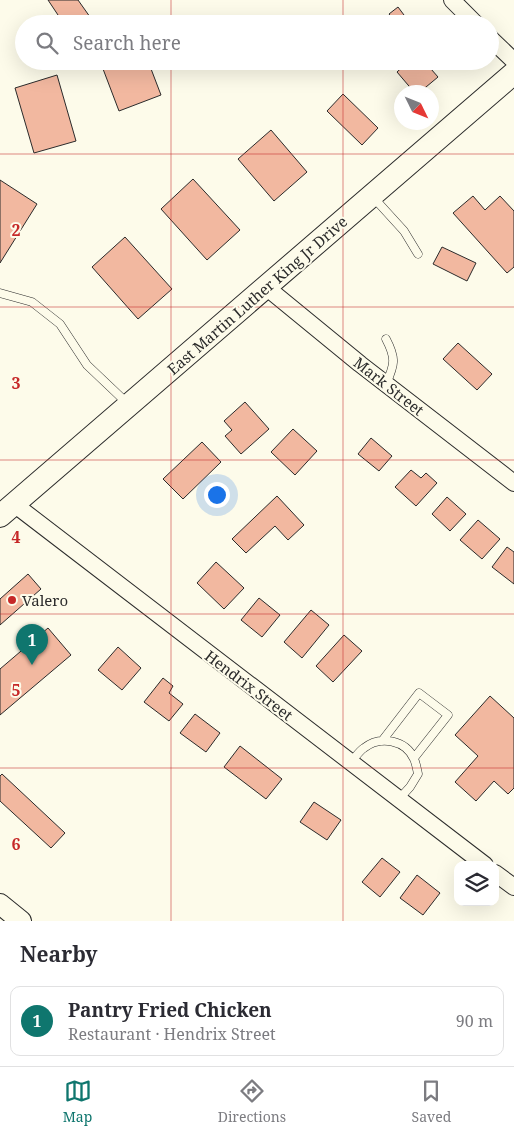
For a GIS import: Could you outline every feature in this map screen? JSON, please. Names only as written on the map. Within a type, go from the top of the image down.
[{"type":"main road","name":"East Martin Luther King Jr Drive","points":[[7,510],[514,73]]},
{"type":"street","points":[[452,0],[467,15]]},
{"type":"street","points":[[499,47],[514,61]]},
{"type":"street","name":"Mark Street","points":[[266,287],[386,384],[514,483]]},
{"type":"street","name":"Hendrix Street","points":[[7,510],[351,762],[480,861]]},
{"type":"street","points":[[499,876],[514,887]]},
{"type":"street","points":[[0,904],[21,921]]},
{"type":"lane","points":[[372,196],[404,231],[418,254]]},
{"type":"lane","points":[[0,293],[32,302],[60,324],[87,365],[129,405]]},
{"type":"lane","points":[[386,339],[393,352],[394,366],[386,384]]},
{"type":"lane","points":[[382,741],[419,693],[448,715],[414,758]]},
{"type":"lane","points":[[351,762],[364,747],[382,741],[393,741],[409,751],[414,758],[418,774],[399,799]]},
{"type":"building","points":[[48,0],[78,0],[89,15],[58,15]]},
{"type":"building","points":[[398,7],[404,15],[390,15]]},
{"type":"building","points":[[103,70],[151,70],[161,95],[119,111]]},
{"type":"building","points":[[399,70],[432,70],[438,77],[428,85],[408,85],[397,72]]},
{"type":"building","points":[[57,75],[76,141],[34,153],[15,88]]},
{"type":"building","points":[[343,94],[378,128],[362,145],[327,111]]},
{"type":"building","points":[[271,130],[307,172],[274,201],[238,159]]},
{"type":"building","points":[[193,179],[240,230],[207,260],[161,209]]},
{"type":"building","points":[[0,180],[37,204],[0,263]]},
{"type":"building","points":[[473,196],[485,210],[500,196],[514,211],[514,267],[507,273],[453,213]]},
{"type":"building","points":[[125,237],[172,289],[138,319],[92,267]]},
{"type":"building","points":[[442,247],[476,263],[467,281],[433,264]]},
{"type":"building","points":[[458,343],[492,374],[477,390],[443,359]]},
{"type":"building","points":[[245,402],[269,429],[241,454],[225,436],[232,430],[224,421]]},
{"type":"building","points":[[293,429],[317,451],[295,475],[271,452]]},
{"type":"building","points":[[371,438],[392,456],[379,471],[358,454]]},
{"type":"building","points":[[202,442],[221,462],[183,499],[163,479]]},
{"type":"building","points":[[411,470],[421,478],[426,473],[437,483],[416,506],[395,487]]},
{"type":"building","points":[[277,496],[304,525],[288,540],[275,526],[246,553],[232,539]]},
{"type":"building","points":[[447,497],[466,514],[450,531],[432,514]]},
{"type":"building","points":[[478,520],[500,539],[482,559],[460,540]]},
{"type":"building","points":[[507,547],[514,552],[514,584],[492,567]]},
{"type":"building","points":[[216,562],[244,588],[224,609],[197,583]]},
{"type":"building","points":[[28,574],[41,589],[0,625],[0,599]]},
{"type":"building","points":[[259,598],[280,615],[262,637],[241,620]]},
{"type":"building","points":[[311,610],[329,625],[302,658],[284,642]]},
{"type":"building","points":[[48,628],[71,655],[0,715],[0,669]]},
{"type":"building","points":[[344,635],[362,651],[333,682],[316,666]]},
{"type":"building","points":[[118,647],[141,668],[122,690],[98,670]]},
{"type":"building","points":[[163,678],[173,686],[169,693],[183,704],[169,721],[144,702]]},
{"type":"building","points":[[490,696],[514,718],[514,788],[508,794],[494,781],[476,801],[455,782],[478,756],[455,735]]},
{"type":"building","points":[[195,714],[220,733],[206,752],[180,733]]},
{"type":"building","points":[[240,746],[282,779],[266,799],[224,767]]},
{"type":"building","points":[[2,774],[65,833],[51,848],[0,801],[0,776]]},
{"type":"building","points":[[314,802],[341,820],[327,840],[300,822]]},
{"type":"building","points":[[382,858],[400,872],[380,897],[362,882]]},
{"type":"building","points":[[417,875],[440,893],[423,915],[400,898]]},
{"type":"place","name":"Valero","points":[[12,600]]},
{"type":"place","name":"Pantry Fried Chicken","points":[[32,665]]}]
